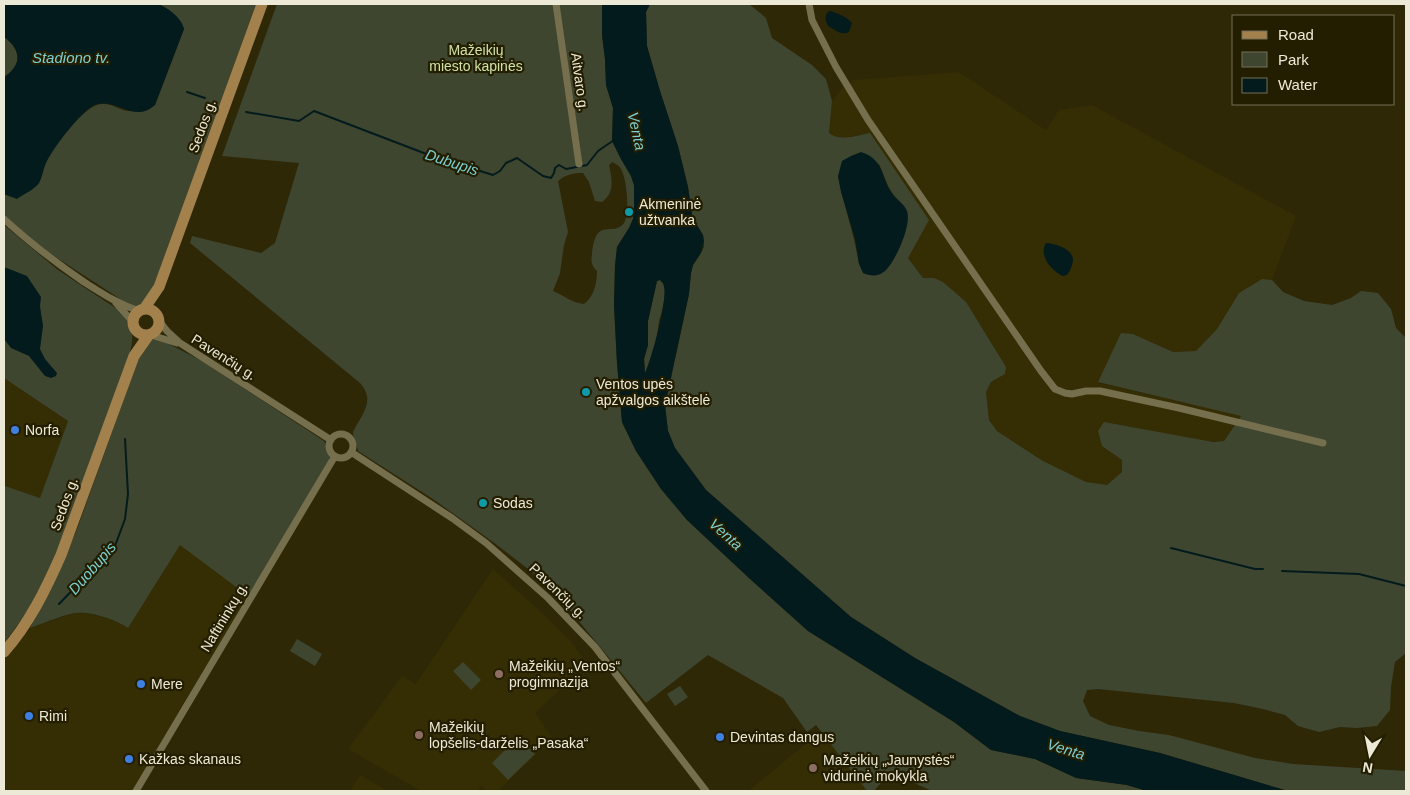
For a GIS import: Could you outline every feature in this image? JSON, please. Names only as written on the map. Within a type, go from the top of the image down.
[{"type":"main road","name":"Sedos g.","points":[[159,318],[157,307],[159,287],[262,4]]},
{"type":"main road","name":"Sedos g.","points":[[142,310],[159,287]]},
{"type":"main road","points":[[142,310],[152,310],[159,318],[158,328],[150,335],[141,335],[134,326],[134,316],[142,310]]},
{"type":"main road","name":"Sedos g.","points":[[134,326],[134,356]]},
{"type":"main road","name":"Sedos g.","points":[[4,652],[32,614],[55,569],[134,356],[150,335]]},
{"type":"street","name":"Aitvaro g.","points":[[556,4],[579,164]]},
{"type":"street","points":[[809,4],[812,20],[824,44],[868,120],[1055,389],[1072,394],[1086,391],[1100,392],[1178,408],[1322,443]]},
{"type":"street","points":[[4,219],[52,260],[116,302],[142,310]]},
{"type":"street","points":[[116,302],[134,326]]},
{"type":"street","name":"Pavenčių g.","points":[[159,318],[166,331],[180,343],[331,440]]},
{"type":"street","name":"Pavenčių g.","points":[[150,335],[180,343]]},
{"type":"street","points":[[337,436],[346,436],[352,442],[351,452],[342,458],[335,456],[329,447],[331,440],[337,436]]},
{"type":"street","name":"Pavenčių g.","points":[[351,452],[486,543],[548,598],[595,647],[706,791]]},
{"type":"street","name":"Naftininkų g.","points":[[136,791],[335,456]]},
{"type":"shaded area","points":[[959,72],[1046,130],[1059,110],[1092,105],[1296,216],[1272,280],[1262,279],[1239,293],[1217,329],[1196,351],[1173,352],[1133,334],[1098,383],[1241,415],[1224,441],[1102,446],[1122,460],[1122,472],[1107,485],[1086,483],[1043,461],[997,431],[989,420],[986,392],[991,382],[1005,374],[934,278],[923,278],[908,258],[870,133],[840,138],[829,133],[832,101],[844,86],[854,80]]},
{"type":"shaded area","points":[[4,378],[68,421],[40,498],[4,486]]},
{"type":"shaded area","points":[[180,544],[248,596],[132,791],[4,791],[4,660],[30,628],[75,613],[87,613],[120,622],[128,628]]},
{"type":"shaded area","name":"Mažeikių „Ventos“ progimnazija","points":[[493,569],[570,640],[587,664],[535,713],[553,738],[498,791],[486,791],[481,786],[478,791],[421,791],[348,749],[402,676],[416,684]]},
{"type":"shaded area","name":"Mažeikių „Jaunystės“ vidurinė mokykla","points":[[823,734],[867,791],[748,791],[809,741],[810,744]]},
{"type":"shaded area","points":[[360,775],[388,791],[350,791]]},
{"type":"green space","points":[[158,4],[256,4],[150,296],[141,306],[134,306],[125,302],[32,240],[4,215],[4,194],[11,197],[39,183],[46,161],[56,146],[79,118],[95,106],[106,104],[131,111],[155,105],[184,29],[174,14]]},
{"type":"green space","name":"Mažeikių miesto kapinės","points":[[277,4],[602,4],[602,35],[606,85],[613,108],[612,141],[631,176],[635,197],[633,219],[617,247],[615,266],[614,305],[622,422],[636,451],[661,489],[687,520],[808,631],[954,722],[991,750],[1035,759],[1077,778],[1127,785],[1147,791],[932,791],[890,772],[874,791],[867,791],[816,725],[807,732],[783,698],[708,655],[646,703],[564,603],[532,572],[433,499],[358,451],[353,432],[366,408],[367,402],[365,390],[360,383],[190,243],[192,236],[261,253],[275,243],[299,163],[222,156]],"holes":[[[612,162],[618,165],[625,180],[627,196],[626,219],[619,227],[601,231],[597,235],[594,242],[592,259],[597,271],[596,285],[593,294],[584,304],[572,301],[553,291],[560,273],[568,232],[558,181],[570,174],[583,173],[589,182],[595,201],[602,202],[611,190],[612,180],[609,165]]]},
{"type":"green space","points":[[650,4],[749,4],[766,18],[772,38],[812,65],[826,79],[832,101],[829,133],[833,136],[843,137],[870,133],[929,220],[908,258],[923,278],[934,278],[943,282],[966,302],[1006,367],[1005,374],[991,382],[986,392],[989,420],[997,431],[1043,461],[1086,482],[1107,485],[1122,472],[1122,460],[1102,446],[1098,431],[1104,422],[1213,442],[1224,441],[1241,416],[1098,382],[1121,333],[1133,334],[1173,352],[1196,351],[1217,329],[1239,293],[1262,279],[1272,280],[1283,292],[1304,301],[1332,305],[1351,298],[1361,291],[1378,293],[1391,309],[1396,328],[1406,338],[1406,653],[1395,662],[1390,710],[1377,726],[1340,727],[1319,732],[1298,726],[1285,715],[1234,703],[1098,689],[1087,690],[1083,701],[1090,716],[1109,725],[1169,735],[1255,758],[1293,764],[1406,771],[1406,791],[1288,791],[1160,753],[1060,731],[1020,716],[915,658],[851,617],[706,490],[675,448],[668,431],[665,406],[689,294],[691,273],[693,265],[704,247],[703,235],[692,215],[688,187],[678,146],[647,46],[646,12]],"holes":[[[879,164],[895,197],[859,264],[838,176]]]},
{"type":"green space","points":[[4,37],[14,47],[18,57],[14,67],[4,77]]},
{"type":"green space","points":[[4,225],[58,270],[123,313],[132,330],[132,336],[128,360],[50,569],[27,612],[4,643],[4,487],[40,498],[68,421],[4,378]]},
{"type":"green space","points":[[660,280],[665,294],[655,345],[645,375],[644,359],[648,345],[648,321],[657,281]]},
{"type":"green space","points":[[153,338],[163,341],[202,361],[324,441],[330,455],[329,462],[248,596],[180,545],[128,628],[103,617],[88,613],[76,613],[30,628],[76,532],[142,349]]},
{"type":"green space","points":[[297,639],[322,654],[315,666],[290,651]]},
{"type":"green space","points":[[463,662],[481,680],[471,690],[453,671]]},
{"type":"green space","points":[[680,686],[688,697],[675,706],[667,694]]},
{"type":"green space","points":[[518,737],[535,754],[508,780],[492,763]]},
{"type":"water","name":"Stadiono tv.","points":[[4,4],[158,4],[174,14],[184,29],[155,105],[139,112],[108,104],[93,106],[75,123],[55,147],[39,183],[17,199],[4,194],[4,77],[14,67],[18,57],[14,47],[4,37]]},
{"type":"water","name":"Venta","points":[[602,4],[650,4],[646,12],[647,46],[678,146],[688,187],[692,215],[703,235],[704,241],[701,253],[693,265],[691,273],[689,294],[665,405],[668,431],[675,448],[706,490],[851,617],[915,658],[1020,716],[1060,731],[1160,753],[1288,791],[1147,791],[1127,785],[1076,778],[1035,759],[991,750],[954,722],[808,631],[687,520],[661,489],[636,451],[622,422],[614,305],[615,266],[617,247],[633,219],[634,185],[612,141],[613,108],[606,85],[602,35]],"holes":[[[660,280],[663,283],[664,289],[662,313],[645,373],[644,359],[648,345],[648,321],[657,281]]]},
{"type":"water","points":[[829,11],[841,15],[852,23],[849,32],[840,33],[828,26],[826,14]]},
{"type":"water","points":[[861,152],[869,155],[878,164],[888,187],[906,209],[908,217],[902,243],[893,260],[885,271],[877,275],[863,273],[859,264],[855,239],[838,176],[842,161]]},
{"type":"water","points":[[1046,243],[1062,247],[1072,255],[1072,263],[1067,275],[1059,274],[1047,263],[1044,253]]},
{"type":"water","points":[[4,267],[27,276],[41,297],[40,306],[43,326],[40,349],[45,359],[57,373],[56,376],[51,378],[45,376],[29,356],[11,348],[4,339]]},
{"type":"waterway","points":[[187,92],[205,98]]},
{"type":"waterway","name":"Dubupis","points":[[246,112],[299,121],[314,111],[429,155],[493,175],[500,171],[506,163],[517,158],[543,176],[551,178],[555,168],[559,165],[566,169],[587,165],[598,151],[614,140]]},
{"type":"waterway","name":"Duobupis","points":[[59,604],[115,546],[125,519],[128,494],[125,439]]},
{"type":"waterway","points":[[1171,548],[1255,569],[1263,569]]},
{"type":"waterway","points":[[1282,571],[1359,574],[1406,586]]},
{"type":"place","name":"Akmeninė užtvanka","points":[[629,212]]},
{"type":"place","name":"Ventos upės apžvalgos aikštelė","points":[[586,392]]},
{"type":"place","name":"Norfa","points":[[15,430]]},
{"type":"place","name":"Sodas","points":[[483,503]]},
{"type":"place","name":"Mažeikių „Ventos“ progimnazija","points":[[499,674]]},
{"type":"place","name":"Mere","points":[[141,684]]},
{"type":"place","name":"Rimi","points":[[29,716]]},
{"type":"place","name":"Mažeikių lopšelis-darželis „Pasaka“","points":[[419,735]]},
{"type":"place","name":"Devintas dangus","points":[[720,737]]},
{"type":"place","name":"Kažkas skanaus","points":[[129,759]]},
{"type":"place","name":"Mažeikių „Jaunystės“ vidurinė mokykla","points":[[813,768]]}]
